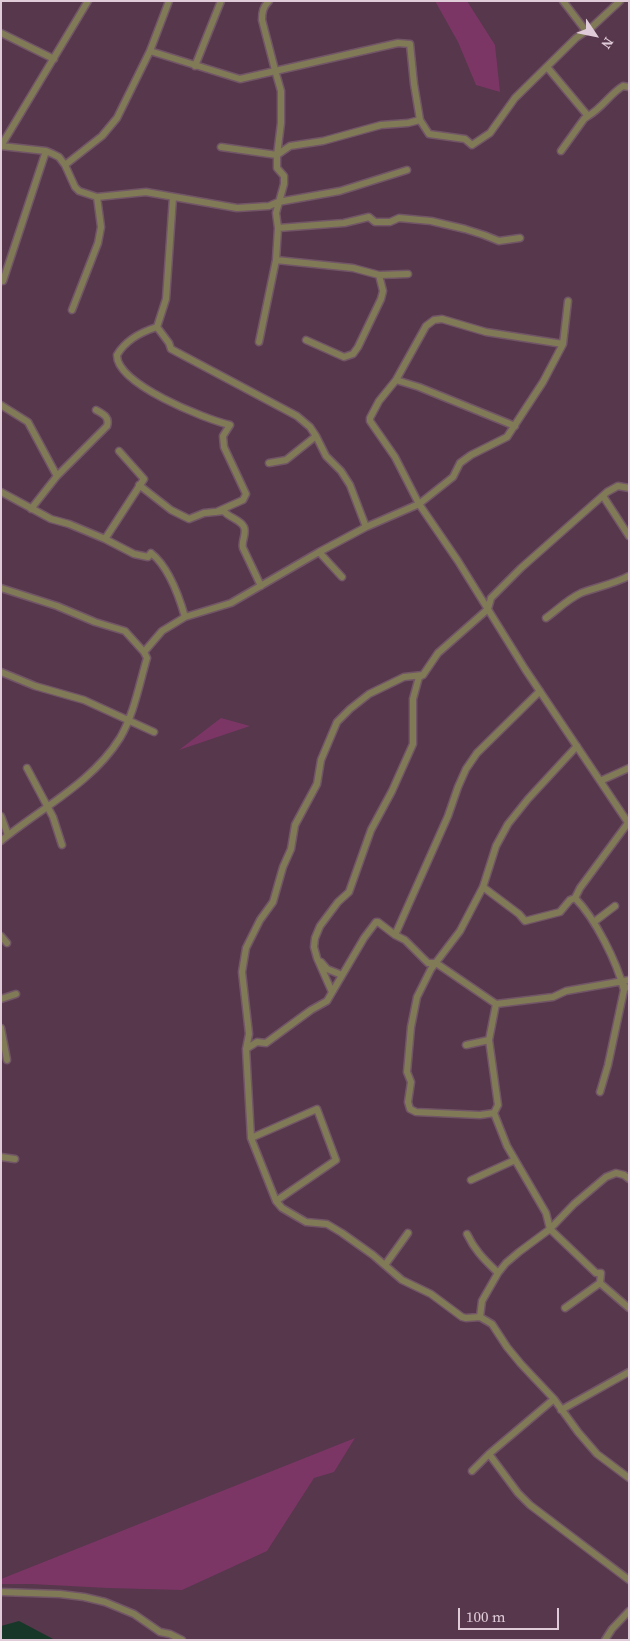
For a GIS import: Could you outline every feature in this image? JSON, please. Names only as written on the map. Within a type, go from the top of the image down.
[{"type":"street","points":[[88,1],[1,146],[46,151],[59,157],[79,191],[97,197],[146,192],[237,208],[269,206],[278,202],[340,192],[408,170]]},
{"type":"street","points":[[65,165],[102,136],[117,118],[150,51],[170,1]]},
{"type":"street","points":[[196,66],[221,1]]},
{"type":"street","points":[[259,342],[276,260],[278,228],[276,213],[284,184],[284,176],[277,168],[282,91],[274,70],[262,20],[262,12],[269,1]]},
{"type":"street","points":[[564,1],[586,31]]},
{"type":"street","points":[[150,51],[240,79],[398,43],[410,44],[420,120],[429,134],[465,139],[472,144],[490,133],[515,98],[620,1]]},
{"type":"street","points":[[1,32],[54,59]]},
{"type":"street","points":[[547,67],[588,116]]},
{"type":"street","points":[[561,151],[584,118],[596,111],[614,92],[623,86],[629,87]]},
{"type":"street","points":[[221,147],[277,154],[290,146],[324,141],[381,125],[420,120]]},
{"type":"street","points":[[3,281],[46,151]]},
{"type":"street","points":[[72,310],[98,243],[100,232],[97,197]]},
{"type":"street","points":[[173,197],[166,299],[156,327],[144,332],[124,346],[117,355],[118,365],[159,397],[218,423],[230,425],[223,436],[224,447],[246,496],[243,500],[216,512]]},
{"type":"street","points":[[278,228],[344,224],[369,217],[375,222],[390,222],[399,218],[431,222],[478,233],[499,241],[520,238]]},
{"type":"street","points":[[276,260],[353,268],[379,275],[408,274]]},
{"type":"street","points":[[306,340],[344,357],[352,354],[358,347],[381,299],[382,291],[379,275]]},
{"type":"street","points":[[144,652],[162,631],[185,617],[230,602],[366,526],[419,504],[453,477],[460,463],[471,455],[507,438],[543,382],[563,344],[568,301]]},
{"type":"street","points":[[483,887],[525,920],[560,912],[570,900],[575,898],[580,888],[628,824],[419,504],[395,458],[370,421],[372,413],[396,380],[426,326],[434,320],[442,319],[486,332],[563,344]]},
{"type":"street","points":[[156,327],[169,342],[172,349],[296,416],[310,427],[326,456],[341,471],[350,485],[366,526]]},
{"type":"street","points":[[396,380],[419,387],[515,426]]},
{"type":"street","points":[[1,405],[28,422],[57,476]]},
{"type":"street","points":[[30,509],[57,476],[107,426],[107,417],[96,410]]},
{"type":"street","points":[[269,463],[286,460],[316,436]]},
{"type":"street","points":[[105,539],[144,479],[119,451]]},
{"type":"street","points":[[139,485],[171,510],[189,519],[204,513],[224,511],[227,516],[240,523],[244,527],[245,533],[242,542],[261,586]]},
{"type":"street","points":[[332,992],[316,957],[315,938],[320,926],[338,902],[349,892],[371,830],[392,791],[413,744],[413,699],[419,677],[423,675],[438,653],[488,609],[491,598],[521,568],[603,496],[618,486],[629,488]]},
{"type":"street","points":[[1,492],[51,519],[69,524],[105,539],[134,554],[148,557],[151,553],[156,557],[177,590],[185,617]]},
{"type":"street","points":[[603,496],[629,536]]},
{"type":"street","points":[[319,552],[342,577]]},
{"type":"street","points":[[546,618],[571,599],[629,576]]},
{"type":"street","points":[[1,588],[125,631],[147,658],[128,720],[120,738],[107,755],[70,790],[1,840]]},
{"type":"street","points":[[1,672],[36,686],[84,700],[154,732]]},
{"type":"street","points":[[423,675],[404,677],[369,694],[337,722],[321,760],[317,784],[296,825],[291,849],[283,867],[273,902],[260,920],[246,948],[242,972],[249,1034],[246,1049],[251,1138],[276,1201],[282,1208],[306,1222],[327,1224],[373,1255],[402,1280],[431,1294],[466,1318],[480,1317],[492,1324],[507,1347],[554,1399],[597,1454],[628,1476]]},
{"type":"street","points":[[395,935],[448,816],[466,769],[477,753],[540,691]]},
{"type":"street","points":[[494,1113],[480,1115],[416,1112],[410,1110],[408,1102],[411,1082],[407,1068],[411,1028],[416,1004],[428,975],[460,932],[483,887],[496,846],[508,824],[528,799],[577,746]]},
{"type":"street","points":[[27,768],[53,817],[62,845]]},
{"type":"street","points":[[600,781],[629,768]]},
{"type":"street","points":[[1,816],[8,835]]},
{"type":"street","points":[[575,898],[594,922],[625,980],[608,1064],[600,1092]]},
{"type":"street","points":[[594,922],[615,906]]},
{"type":"street","points":[[246,1049],[257,1042],[266,1043],[312,1010],[325,1003],[364,938],[376,922],[405,940],[428,963],[436,963],[496,1004],[552,997],[566,991],[625,980]]},
{"type":"street","points":[[1,936],[7,943]]},
{"type":"street","points":[[316,957],[327,969],[342,976]]},
{"type":"street","points":[[624,990],[629,984]]},
{"type":"street","points":[[1,999],[16,994]]},
{"type":"street","points":[[496,1004],[489,1040],[498,1105],[494,1113],[507,1146],[546,1213],[550,1229],[596,1273],[601,1272],[600,1283],[565,1308]]},
{"type":"street","points":[[1,1028],[7,1060]]},
{"type":"street","points":[[466,1045],[489,1040]]},
{"type":"street","points":[[251,1138],[316,1109],[336,1160],[276,1201]]},
{"type":"street","points":[[1,1157],[15,1159]]},
{"type":"street","points":[[471,1180],[515,1160]]},
{"type":"street","points":[[480,1317],[482,1301],[498,1273],[519,1252],[550,1229],[574,1204],[606,1177],[616,1173],[624,1175],[629,1179]]},
{"type":"street","points":[[385,1265],[408,1233]]},
{"type":"street","points":[[468,1234],[472,1245],[482,1258],[498,1273]]},
{"type":"street","points":[[600,1283],[629,1308]]},
{"type":"street","points":[[561,1410],[629,1372]]},
{"type":"street","points":[[472,1471],[489,1454],[554,1399]]},
{"type":"street","points":[[489,1454],[518,1493],[530,1504],[629,1580]]},
{"type":"street","points":[[1,1592],[60,1594],[105,1602],[134,1614],[160,1632],[170,1634],[182,1640]]},
{"type":"street","points":[[605,1640],[612,1629],[629,1611]]},
{"type":"shaded area","points":[[435,1],[467,1],[495,45],[500,92],[476,85],[458,42]]},
{"type":"shaded area","points":[[221,718],[250,726],[179,750]]},
{"type":"shaded area","points":[[355,1438],[334,1472],[314,1478],[267,1551],[182,1590],[1,1584],[1,1579]]},
{"type":"shaded area","points":[[19,1621],[55,1640],[1,1640],[1,1626]]}]
